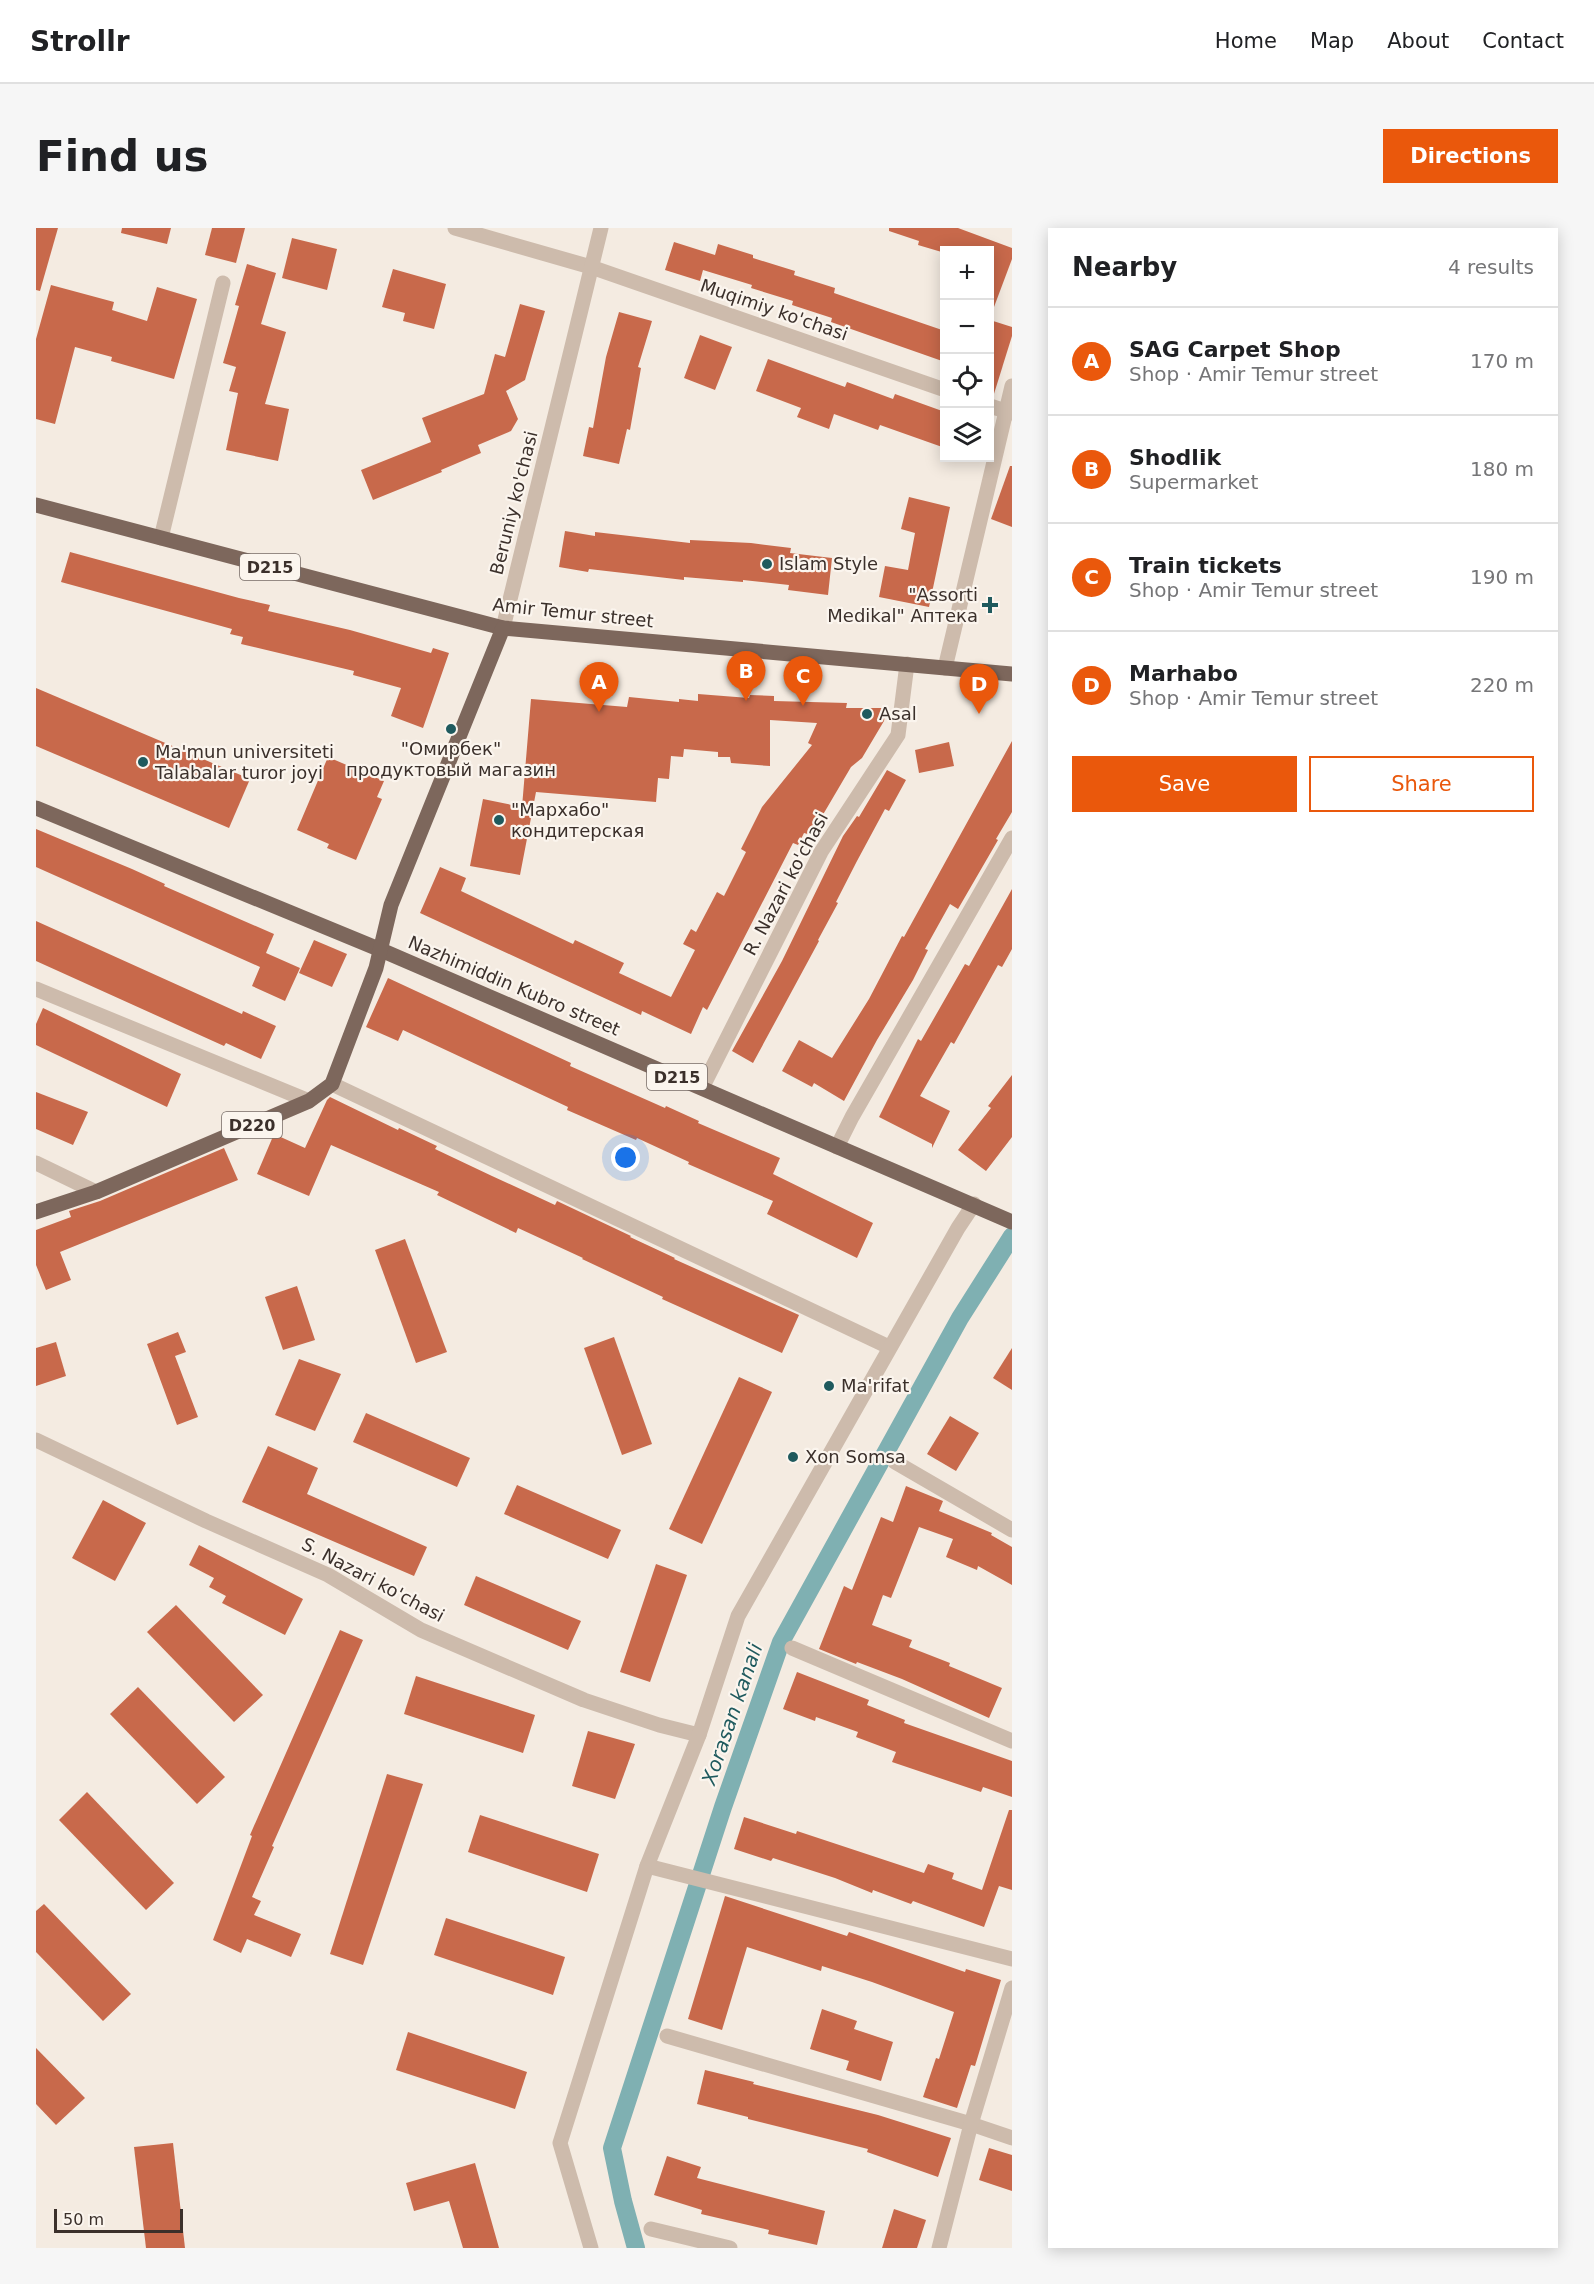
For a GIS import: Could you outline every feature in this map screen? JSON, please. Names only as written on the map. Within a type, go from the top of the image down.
[{"type":"main road","name":"Amir Temur street","points":[[36,505],[503,628],[1012,674]]},
{"type":"main road","name":"Beruniy ko'chasi","points":[[332,1084],[376,969],[391,905],[503,628]]},
{"type":"main road","name":"Nazhimiddin Kubro street","points":[[36,808],[381,950],[974,1204]]},
{"type":"main road","name":"D220","points":[[36,1212],[96,1192],[309,1101],[332,1084]]},
{"type":"main road","name":"D215","points":[[974,1204],[1012,1222]]},
{"type":"street","name":"Muqimiy ko'chasi","points":[[455,228],[591,267],[940,388]]},
{"type":"street","name":"Beruniy ko'chasi","points":[[503,628],[602,228]]},
{"type":"street","points":[[161,538],[223,283]]},
{"type":"street","points":[[945,668],[1009,412],[1012,387]]},
{"type":"street","points":[[994,407],[1009,412]]},
{"type":"street","name":"R. Nazari ko'chasi","points":[[702,1088],[821,852],[898,735],[907,664]]},
{"type":"street","points":[[837,1147],[1012,838]]},
{"type":"street","points":[[36,989],[309,1101]]},
{"type":"street","points":[[332,1084],[889,1347]]},
{"type":"street","points":[[36,1163],[96,1192]]},
{"type":"street","points":[[591,2248],[560,2143],[647,1866],[699,1735],[738,1616],[889,1347],[974,1204]]},
{"type":"street","name":"S. Nazari ko'chasi","points":[[36,1440],[206,1521],[328,1575],[421,1630],[584,1700],[659,1725],[699,1735]]},
{"type":"street","points":[[895,1462],[1012,1530]]},
{"type":"street","points":[[792,1648],[1012,1741]]},
{"type":"street","points":[[647,1866],[1012,1959]]},
{"type":"street","points":[[939,2248],[970,2124],[1012,1988]]},
{"type":"street","points":[[668,2036],[970,2124],[1012,2139]]},
{"type":"street","points":[[651,2229],[730,2248]]},
{"type":"building","points":[[36,228],[58,228],[40,291],[36,290]]},
{"type":"building","points":[[122,228],[171,228],[167,244],[121,233]]},
{"type":"building","points":[[212,228],[245,228],[236,263],[205,255]]},
{"type":"building","points":[[889,228],[958,228],[1012,248],[1012,259],[994,307],[994,246],[940,246],[940,252],[918,245],[919,241],[889,231]]},
{"type":"building","points":[[292,238],[337,249],[327,290],[282,278]]},
{"type":"building","points":[[674,242],[715,255],[718,244],[753,255],[753,258],[795,271],[794,275],[835,288],[834,293],[940,329],[940,360],[831,322],[832,318],[792,305],[793,301],[751,288],[752,285],[703,270],[700,281],[665,270]]},
{"type":"building","points":[[247,264],[276,273],[261,324],[286,332],[265,404],[289,409],[278,461],[226,450],[238,393],[229,391],[236,367],[223,363],[239,306],[235,305]]},
{"type":"building","points":[[393,269],[446,284],[434,329],[403,321],[405,313],[382,307]]},
{"type":"building","points":[[51,285],[114,302],[112,310],[147,321],[157,287],[197,299],[174,379],[111,361],[112,357],[75,347],[55,424],[36,419],[36,339]]},
{"type":"building","points":[[520,304],[545,311],[525,380],[506,391],[518,419],[511,431],[478,445],[481,453],[441,470],[442,472],[373,500],[361,470],[431,442],[422,418],[484,394],[495,354],[505,357]]},
{"type":"building","points":[[619,312],[652,321],[638,367],[641,368],[630,430],[627,429],[619,464],[583,456],[589,427],[593,428],[606,357]]},
{"type":"building","points":[[994,321],[1012,327],[1012,336],[994,394]]},
{"type":"building","points":[[700,335],[732,347],[715,390],[684,378]]},
{"type":"building","points":[[768,359],[845,387],[847,382],[893,399],[895,394],[940,410],[940,446],[880,425],[878,430],[834,414],[829,429],[797,417],[801,408],[756,391]]},
{"type":"building","points":[[1010,466],[1012,466],[1012,527],[991,519]]},
{"type":"building","points":[[909,497],[950,507],[929,607],[879,597],[885,566],[908,570],[915,533],[901,529]]},
{"type":"building","points":[[565,531],[595,536],[595,532],[690,543],[690,540],[751,543],[791,548],[790,553],[832,558],[828,595],[788,590],[789,585],[743,580],[743,582],[684,577],[684,580],[589,569],[588,572],[559,567]]},
{"type":"building","points":[[70,552],[270,605],[268,611],[350,630],[431,653],[433,648],[449,653],[423,728],[391,716],[401,688],[353,675],[354,671],[241,644],[243,637],[230,634],[232,629],[61,582]]},
{"type":"building","name":"Ma'mun universiteti Talabalar turor joyi","points":[[36,688],[250,779],[229,828],[36,746]]},
{"type":"building","points":[[698,694],[749,698],[750,695],[774,696],[774,701],[847,703],[846,708],[886,708],[884,721],[862,758],[851,767],[811,835],[804,833],[798,845],[793,843],[707,1010],[703,1007],[691,1034],[642,1011],[641,1015],[420,913],[440,867],[466,878],[461,891],[573,944],[575,940],[624,963],[619,973],[671,997],[695,950],[683,944],[691,929],[696,932],[717,892],[724,896],[746,852],[741,849],[762,807],[812,745],[808,743],[817,723],[770,720],[770,766],[731,763],[730,757],[718,757],[718,752],[684,749],[683,757],[671,756],[669,779],[658,778],[656,802],[536,792],[520,875],[470,866],[483,799],[522,807],[531,699],[627,707],[629,697],[679,702],[679,699],[698,701]]},
{"type":"building","points":[[1012,741],[1012,812],[958,909],[950,904],[925,949],[928,950],[913,980],[844,1101],[814,1083],[812,1087],[782,1071],[799,1040],[832,1058],[869,999]]},
{"type":"building","points":[[949,742],[954,766],[919,773],[915,750]]},
{"type":"building","points":[[328,757],[384,781],[377,797],[382,799],[356,860],[327,848],[329,844],[297,830]]},
{"type":"building","points":[[887,770],[906,780],[889,811],[885,809],[836,902],[838,903],[819,941],[753,1063],[732,1051],[782,961],[843,836],[857,816],[859,817]]},
{"type":"building","points":[[36,829],[132,869],[165,884],[164,886],[274,934],[266,953],[300,968],[285,1001],[252,986],[260,967],[36,867]]},
{"type":"building","points":[[1012,889],[1012,949],[1002,967],[998,965],[954,1044],[951,1042],[920,1096],[950,1111],[932,1148],[932,1144],[879,1117],[918,1039],[921,1041],[965,964],[969,966]]},
{"type":"building","points":[[36,921],[242,1014],[243,1011],[276,1026],[261,1059],[226,1043],[224,1046],[36,961]]},
{"type":"building","points":[[314,940],[347,954],[332,987],[299,973]]},
{"type":"building","points":[[388,978],[571,1063],[570,1066],[665,1108],[666,1106],[699,1121],[698,1123],[780,1158],[773,1174],[873,1223],[857,1258],[767,1214],[773,1201],[688,1164],[689,1162],[637,1138],[636,1140],[567,1110],[568,1107],[403,1030],[398,1041],[366,1027]]},
{"type":"building","points":[[43,1008],[181,1074],[167,1107],[36,1045],[36,1024]]},
{"type":"building","points":[[1012,1075],[1012,1137],[986,1171],[958,1150],[991,1108],[988,1106]]},
{"type":"building","points":[[36,1092],[88,1112],[73,1145],[36,1129]]},
{"type":"building","points":[[330,1097],[437,1146],[435,1149],[492,1176],[555,1205],[557,1201],[674,1259],[799,1315],[782,1353],[662,1299],[663,1297],[518,1228],[516,1233],[437,1195],[439,1192],[331,1145],[309,1196],[257,1174],[274,1134],[305,1148]]},
{"type":"building","points":[[224,1148],[238,1180],[60,1252],[71,1280],[46,1290],[36,1265],[36,1230],[71,1217],[69,1211],[100,1201]]},
{"type":"building","points":[[405,1239],[447,1352],[416,1363],[375,1250]]},
{"type":"building","points":[[297,1286],[315,1340],[283,1350],[265,1297]]},
{"type":"building","points":[[178,1332],[186,1352],[175,1356],[198,1417],[177,1425],[147,1344]]},
{"type":"building","points":[[614,1337],[652,1444],[622,1455],[584,1348]]},
{"type":"building","points":[[56,1342],[66,1376],[36,1386],[36,1348]]},
{"type":"building","points":[[1012,1348],[1012,1390],[993,1378]]},
{"type":"building","points":[[299,1359],[341,1374],[315,1431],[275,1415]]},
{"type":"building","points":[[739,1377],[772,1392],[702,1544],[669,1529]]},
{"type":"building","points":[[366,1413],[470,1458],[457,1487],[353,1442]]},
{"type":"building","points":[[950,1416],[979,1433],[956,1471],[927,1454]]},
{"type":"building","points":[[268,1446],[318,1468],[307,1494],[427,1547],[414,1576],[242,1502]]},
{"type":"building","points":[[517,1485],[621,1530],[608,1559],[504,1514]]},
{"type":"building","points":[[906,1486],[943,1501],[939,1511],[992,1533],[991,1535],[1012,1547],[1012,1585],[978,1566],[977,1570],[946,1557],[953,1539],[919,1527],[891,1598],[883,1595],[872,1625],[912,1640],[909,1647],[950,1663],[949,1666],[1002,1688],[989,1718],[902,1679],[819,1649],[844,1586],[852,1590],[881,1517],[893,1522]]},
{"type":"building","points":[[103,1500],[146,1523],[115,1581],[72,1558]]},
{"type":"building","points":[[199,1545],[303,1599],[285,1635],[222,1603],[226,1596],[209,1587],[214,1578],[189,1565]]},
{"type":"building","points":[[656,1564],[687,1575],[650,1682],[620,1672]]},
{"type":"building","points":[[476,1576],[581,1621],[568,1650],[464,1605]]},
{"type":"building","points":[[176,1605],[263,1695],[234,1722],[147,1632]]},
{"type":"building","points":[[340,1630],[363,1640],[272,1846],[274,1847],[252,1897],[261,1901],[254,1915],[301,1934],[291,1957],[247,1939],[241,1953],[213,1940],[252,1836],[250,1835]]},
{"type":"building","points":[[797,1672],[869,1700],[867,1705],[905,1720],[904,1723],[1012,1761],[1012,1797],[983,1787],[981,1792],[892,1762],[896,1752],[856,1737],[858,1732],[816,1717],[815,1721],[783,1709]]},
{"type":"building","points":[[416,1676],[535,1715],[523,1753],[404,1714]]},
{"type":"building","points":[[138,1687],[225,1777],[197,1804],[110,1714]]},
{"type":"building","points":[[588,1731],[635,1744],[615,1799],[572,1786]]},
{"type":"building","points":[[387,1774],[423,1784],[363,1965],[330,1954]]},
{"type":"building","points":[[87,1792],[174,1883],[146,1910],[59,1820]]},
{"type":"building","points":[[1009,1810],[1012,1810],[1012,1890],[999,1886],[984,1927],[913,1901],[911,1904],[873,1890],[872,1893],[835,1878],[773,1858],[771,1861],[734,1849],[744,1817],[796,1834],[797,1831],[924,1873],[928,1864],[954,1873],[952,1879],[982,1890]]},
{"type":"building","points":[[480,1815],[599,1854],[587,1892],[468,1852]]},
{"type":"building","points":[[725,1896],[847,1936],[849,1932],[965,1972],[966,1969],[1001,1980],[975,2066],[971,2065],[957,2108],[923,2097],[936,2058],[939,2059],[954,2012],[872,1982],[822,1966],[821,1971],[747,1947],[722,2030],[688,2019]]},
{"type":"building","points":[[44,1904],[131,1994],[103,2021],[36,1952],[36,1911]]},
{"type":"building","points":[[446,1918],[565,1957],[553,1995],[434,1955]]},
{"type":"building","points":[[822,2009],[857,2021],[854,2029],[893,2042],[881,2081],[846,2070],[849,2061],[810,2049]]},
{"type":"building","points":[[408,2032],[527,2072],[515,2109],[396,2070]]},
{"type":"building","points":[[36,2048],[85,2098],[56,2125],[36,2104]]},
{"type":"building","points":[[705,2070],[878,2115],[951,2138],[938,2177],[867,2152],[868,2149],[697,2104]]},
{"type":"building","points":[[173,2143],[185,2248],[146,2248],[134,2147]]},
{"type":"building","points":[[989,2148],[1012,2155],[1012,2191],[979,2180]]},
{"type":"building","points":[[667,2156],[701,2167],[697,2178],[825,2211],[817,2245],[768,2234],[769,2230],[701,2214],[702,2210],[654,2195]]},
{"type":"building","points":[[475,2163],[499,2248],[463,2248],[449,2201],[414,2211],[406,2183]]},
{"type":"building","points":[[894,2209],[926,2220],[917,2248],[882,2248]]},
{"type":"waterway","name":"Xorasan kanali","points":[[636,2248],[612,2148],[723,1807],[781,1642],[960,1318],[1012,1236]]},
{"type":"place","name":"Islam Style","points":[[767,564]]},
{"type":"place","name":"\"Assorti Medikal\" Аптека","points":[[990,605]]},
{"type":"place","name":"Shodlik","points":[[746,701]]},
{"type":"place","name":"Train tickets","points":[[803,706]]},
{"type":"place","name":"SAG Carpet Shop","points":[[599,712]]},
{"type":"place","name":"Asal","points":[[867,714]]},
{"type":"place","name":"Marhabo","points":[[979,714]]},
{"type":"place","name":"\"Омирбек\" продуктовый магазин","points":[[451,729]]},
{"type":"place","name":"Ma'mun universiteti Talabalar turor joyi","points":[[143,762]]},
{"type":"place","name":"\"Мархабо\" кондитерская","points":[[499,820]]},
{"type":"place","name":"Ma'rifat","points":[[829,1386]]},
{"type":"place","name":"Xon Somsa","points":[[793,1457]]}]
